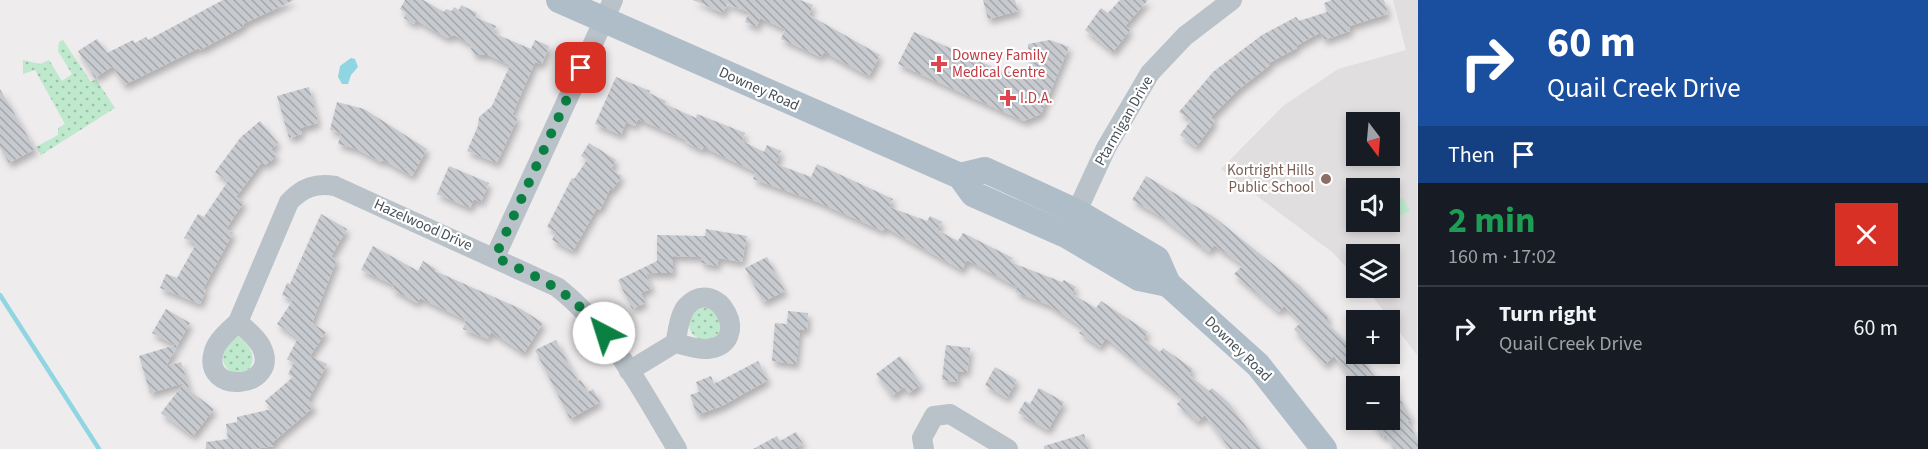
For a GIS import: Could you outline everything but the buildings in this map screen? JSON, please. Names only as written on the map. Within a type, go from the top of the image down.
[{"type":"main road","name":"Downey Road","points":[[559,0],[608,10],[960,176],[973,194],[1066,235],[1139,278],[1168,284]]},
{"type":"main road","name":"Downey Road","points":[[960,176],[985,170],[1077,212],[1157,259],[1168,284],[1258,365],[1324,449]]},
{"type":"street","name":"Ptarmigan Drive","points":[[1066,235],[1106,147],[1150,73],[1185,36],[1232,0]]},
{"type":"street","points":[[495,257],[608,10]]},
{"type":"street","name":"Hazelwood Drive","points":[[238,322],[290,202],[298,192],[310,186],[322,184],[335,186],[495,257],[557,287],[581,305],[604,333],[629,370],[677,449]]},
{"type":"street","points":[[629,370],[675,343]]},
{"type":"street","points":[[924,449],[922,438],[934,416],[950,414],[1008,449]]},
{"type":"shaded area","name":"Kortright Hills Public School","points":[[1393,0],[1418,0],[1417,355],[1400,333],[1400,310],[1383,310],[1374,298],[1400,298],[1400,244],[1346,244],[1346,267],[1332,252],[1221,169],[1283,106],[1338,69],[1406,50]]},
{"type":"green space","points":[[63,40],[91,82],[96,79],[115,108],[41,155],[36,147],[58,135],[58,128],[65,124],[35,70],[23,74],[23,60],[40,64],[49,60],[62,81],[72,74],[58,51],[59,42]]},
{"type":"green space","points":[[1403,198],[1410,211],[1400,216],[1400,199]]},
{"type":"green space","points":[[705,308],[716,313],[721,324],[716,335],[705,340],[694,335],[689,324],[694,313]]},
{"type":"green space","points":[[238,336],[249,347],[253,360],[248,370],[234,373],[228,369],[223,360],[226,349]]},
{"type":"water","points":[[351,58],[355,59],[358,67],[351,75],[348,84],[342,84],[338,77],[340,66]]},
{"type":"waterway","points":[[0,295],[99,449]]},
{"type":"place","name":"Downey Family Medical Centre","points":[[939,64]]},
{"type":"place","name":"I.D.A.","points":[[1008,98]]},
{"type":"place","name":"Kortright Hills Public School","points":[[1326,179]]},
{"type":"route","points":[[581,68],[495,257],[557,287],[581,305],[604,333]]}]
